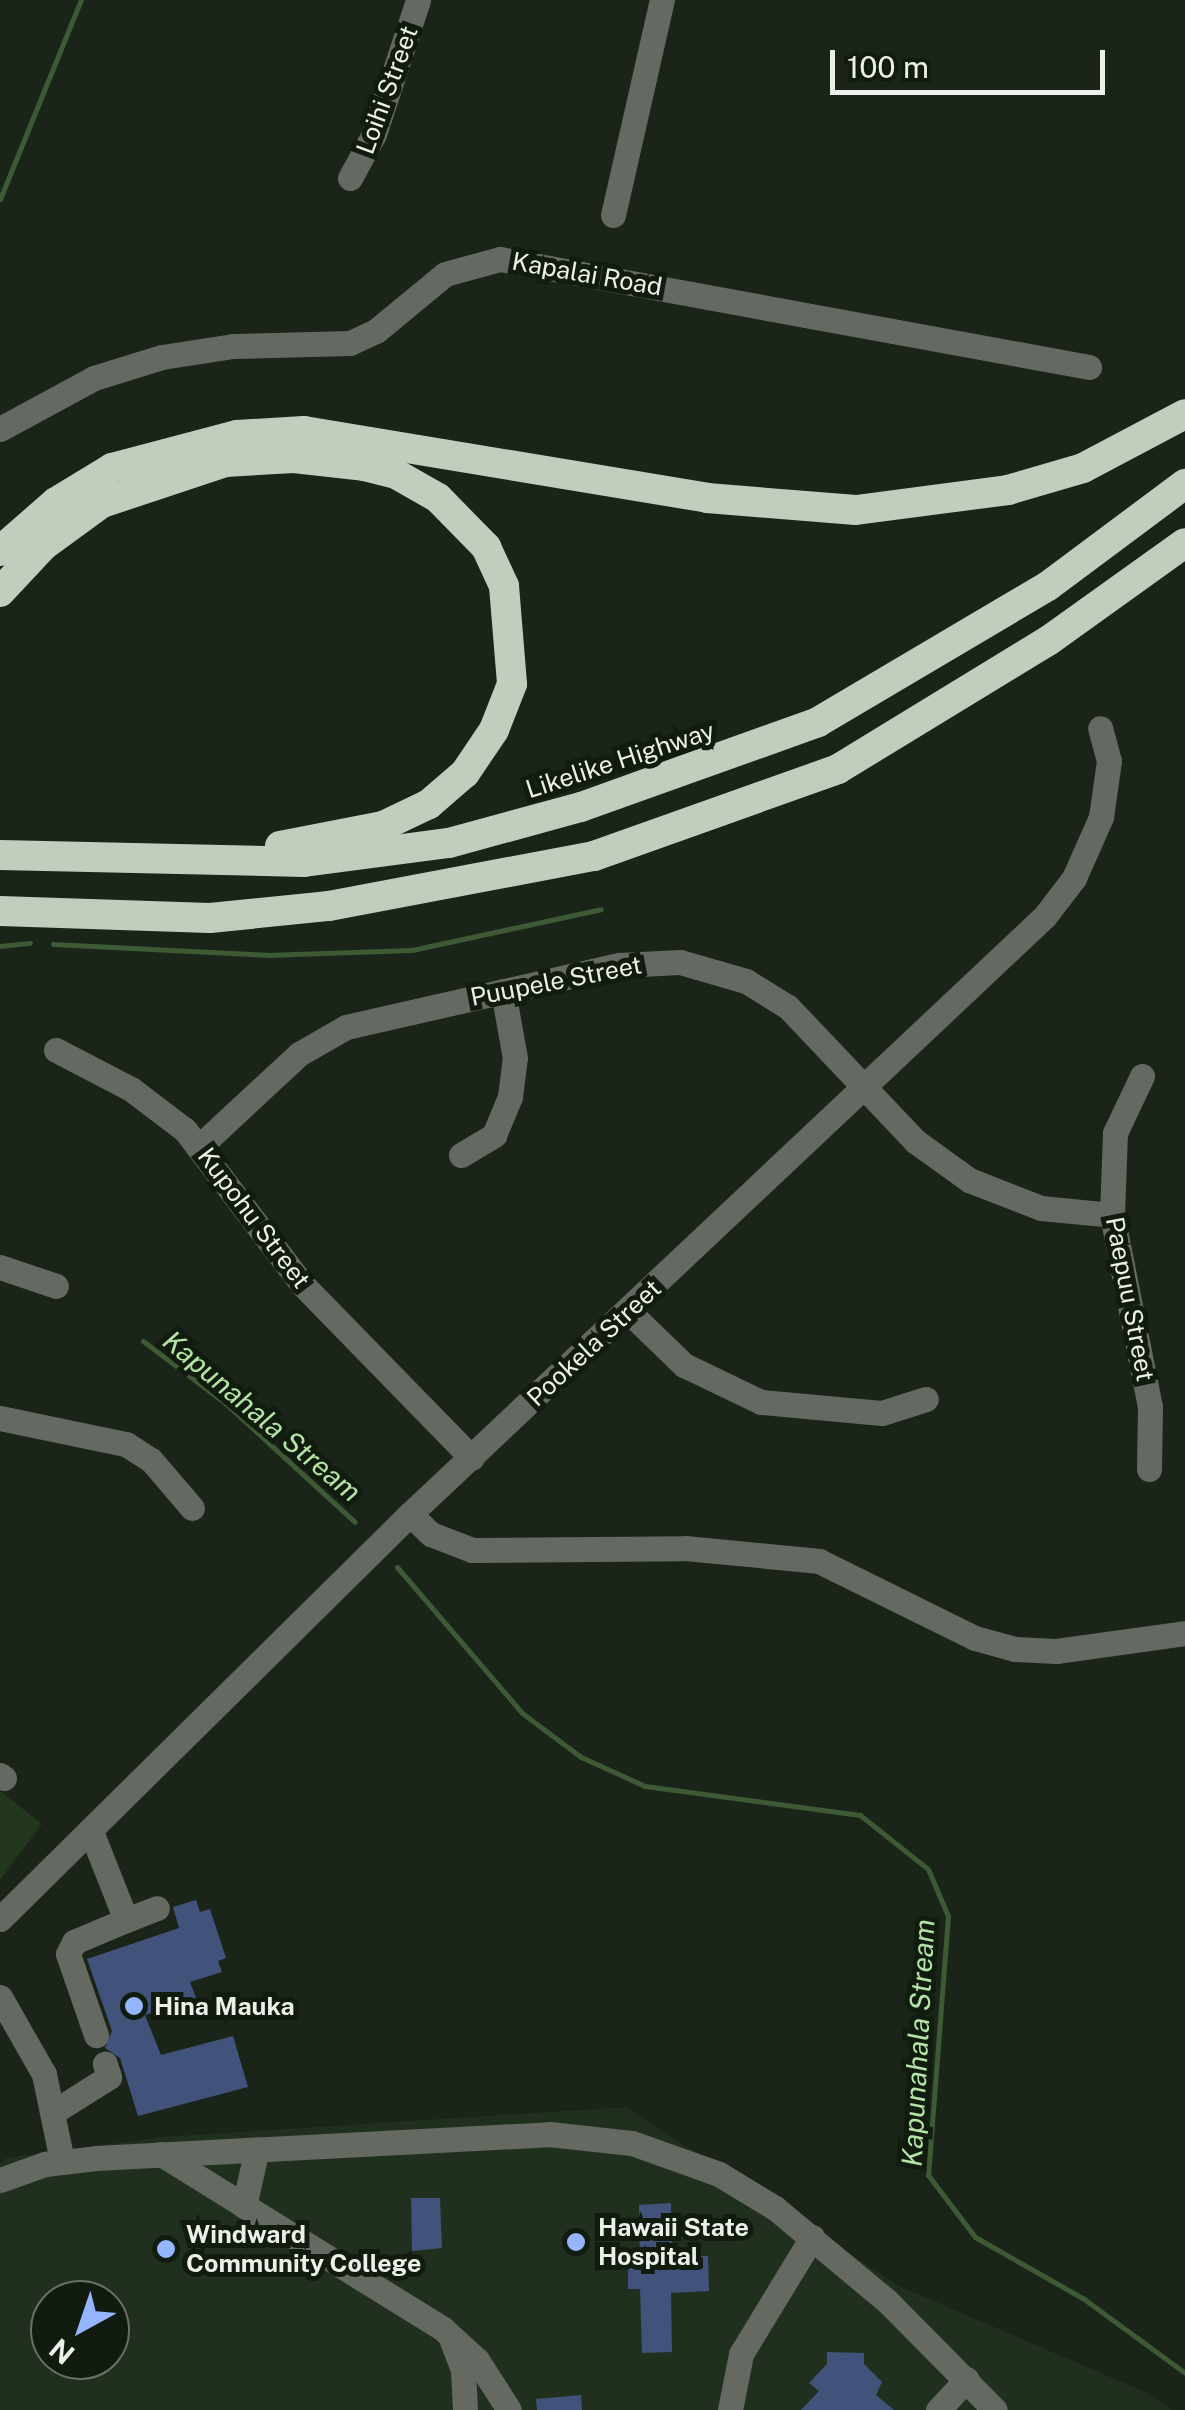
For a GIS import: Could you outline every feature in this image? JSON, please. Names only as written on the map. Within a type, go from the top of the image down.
[{"type":"highway","points":[[0,551],[56,502],[112,468],[237,435],[304,431],[707,498],[856,510],[1008,490],[1083,468],[1185,414]]},
{"type":"highway","points":[[0,592],[43,546],[102,504],[225,462],[294,458],[396,474],[438,498],[486,547],[504,586],[512,684],[494,730],[465,773],[429,804],[383,826],[219,858]]},
{"type":"highway","name":"Likelike Highway","points":[[0,855],[304,862],[449,843],[700,769],[818,722],[924,662],[1048,586],[1185,484]]},
{"type":"highway","points":[[0,911],[210,918],[348,903],[594,856],[838,769],[1048,641],[1185,543]]},
{"type":"street","name":"Loihi Street","points":[[350,178],[374,134],[418,0]]},
{"type":"street","points":[[614,214],[662,0]]},
{"type":"street","name":"Kapalai Road","points":[[0,429],[94,378],[162,357],[233,346],[350,342],[376,331],[445,274],[500,259],[1089,368]]},
{"type":"street","name":"Pookela Street","points":[[0,1919],[92,1834],[410,1514],[1037,925],[1074,878],[1106,796],[1109,761],[1100,728]]},
{"type":"street","name":"Puupele Street","points":[[200,1146],[330,1034],[640,962],[711,968],[788,1007],[932,1155],[980,1186],[1042,1208],[1112,1215]]},
{"type":"street","points":[[460,1154],[494,1135],[510,1097],[515,1058],[503,991]]},
{"type":"street","name":"Kupohu Street","points":[[56,1050],[150,1101],[200,1146],[302,1284],[472,1458]]},
{"type":"street","name":"Paepuu Street","points":[[1142,1076],[1115,1134],[1112,1215],[1150,1407],[1150,1469]]},
{"type":"street","points":[[0,1268],[56,1286]]},
{"type":"street","points":[[628,1311],[684,1366],[761,1402],[882,1413],[926,1399]]},
{"type":"street","points":[[0,1418],[126,1444],[151,1460],[192,1508]]},
{"type":"street","points":[[410,1514],[431,1534],[472,1550],[685,1548],[819,1561],[966,1634],[1015,1649],[1056,1651],[1185,1633]]},
{"type":"street","points":[[92,1834],[126,1920]]},
{"type":"street","points":[[96,2034],[68,1954],[74,1942],[157,1908]]},
{"type":"street","points":[[0,1997],[36,2055],[56,2111],[62,2161]]},
{"type":"street","points":[[56,2111],[109,2077],[105,2064]]},
{"type":"street","points":[[0,2180],[62,2161],[161,2154],[535,2134],[604,2138],[719,2174],[812,2237],[967,2379],[995,2410]]},
{"type":"street","points":[[244,2206],[257,2149]]},
{"type":"street","points":[[161,2154],[443,2329],[478,2360],[509,2410]]},
{"type":"street","points":[[730,2410],[741,2354],[812,2237]]},
{"type":"street","points":[[443,2329],[463,2370],[465,2410]]},
{"type":"street","points":[[938,2410],[967,2379]]},
{"type":"shaded area","points":[[0,1791],[42,1824],[0,1880]]},
{"type":"shaded area","name":"Hawaii State Hospital","points":[[626,2107],[899,2286],[1147,2393],[1172,2410],[0,2410],[0,2163],[7,2158],[162,2137]]},
{"type":"building","name":"Hina Mauka","points":[[196,1900],[200,1912],[210,1909],[226,1958],[218,1961],[222,1972],[190,1982],[196,1998],[145,2015],[161,2055],[233,2036],[248,2087],[138,2116],[120,2058],[105,2048],[112,2031],[87,1959],[179,1928],[173,1907]]},
{"type":"building","points":[[411,2198],[440,2198],[442,2248],[412,2251]]},
{"type":"building","points":[[671,2203],[672,2255],[708,2256],[709,2291],[671,2293],[672,2352],[642,2353],[640,2289],[628,2289],[628,2263],[640,2263],[639,2205]]},
{"type":"building","points":[[827,2352],[864,2353],[864,2364],[882,2382],[876,2395],[894,2410],[801,2410],[819,2391],[809,2383],[827,2364]]},
{"type":"building","points":[[581,2395],[582,2410],[537,2410],[536,2399]]},
{"type":"waterway","points":[[0,199],[81,0]]},
{"type":"waterway","points":[[53,944],[267,955],[412,950],[601,909]]},
{"type":"waterway","points":[[0,946],[30,943]]},
{"type":"waterway","name":"Kapunahala Stream","points":[[143,1341],[225,1403],[355,1522]]},
{"type":"waterway","name":"Kapunahala Stream","points":[[397,1567],[522,1713],[581,1757],[645,1786],[860,1815],[928,1869],[948,1916],[928,2175],[975,2237],[1084,2299],[1185,2373]]},
{"type":"place","name":"Hina Mauka","points":[[134,2006]]},
{"type":"place","name":"Hawaii State Hospital","points":[[576,2242]]},
{"type":"place","name":"Windward Community College","points":[[166,2249]]}]
